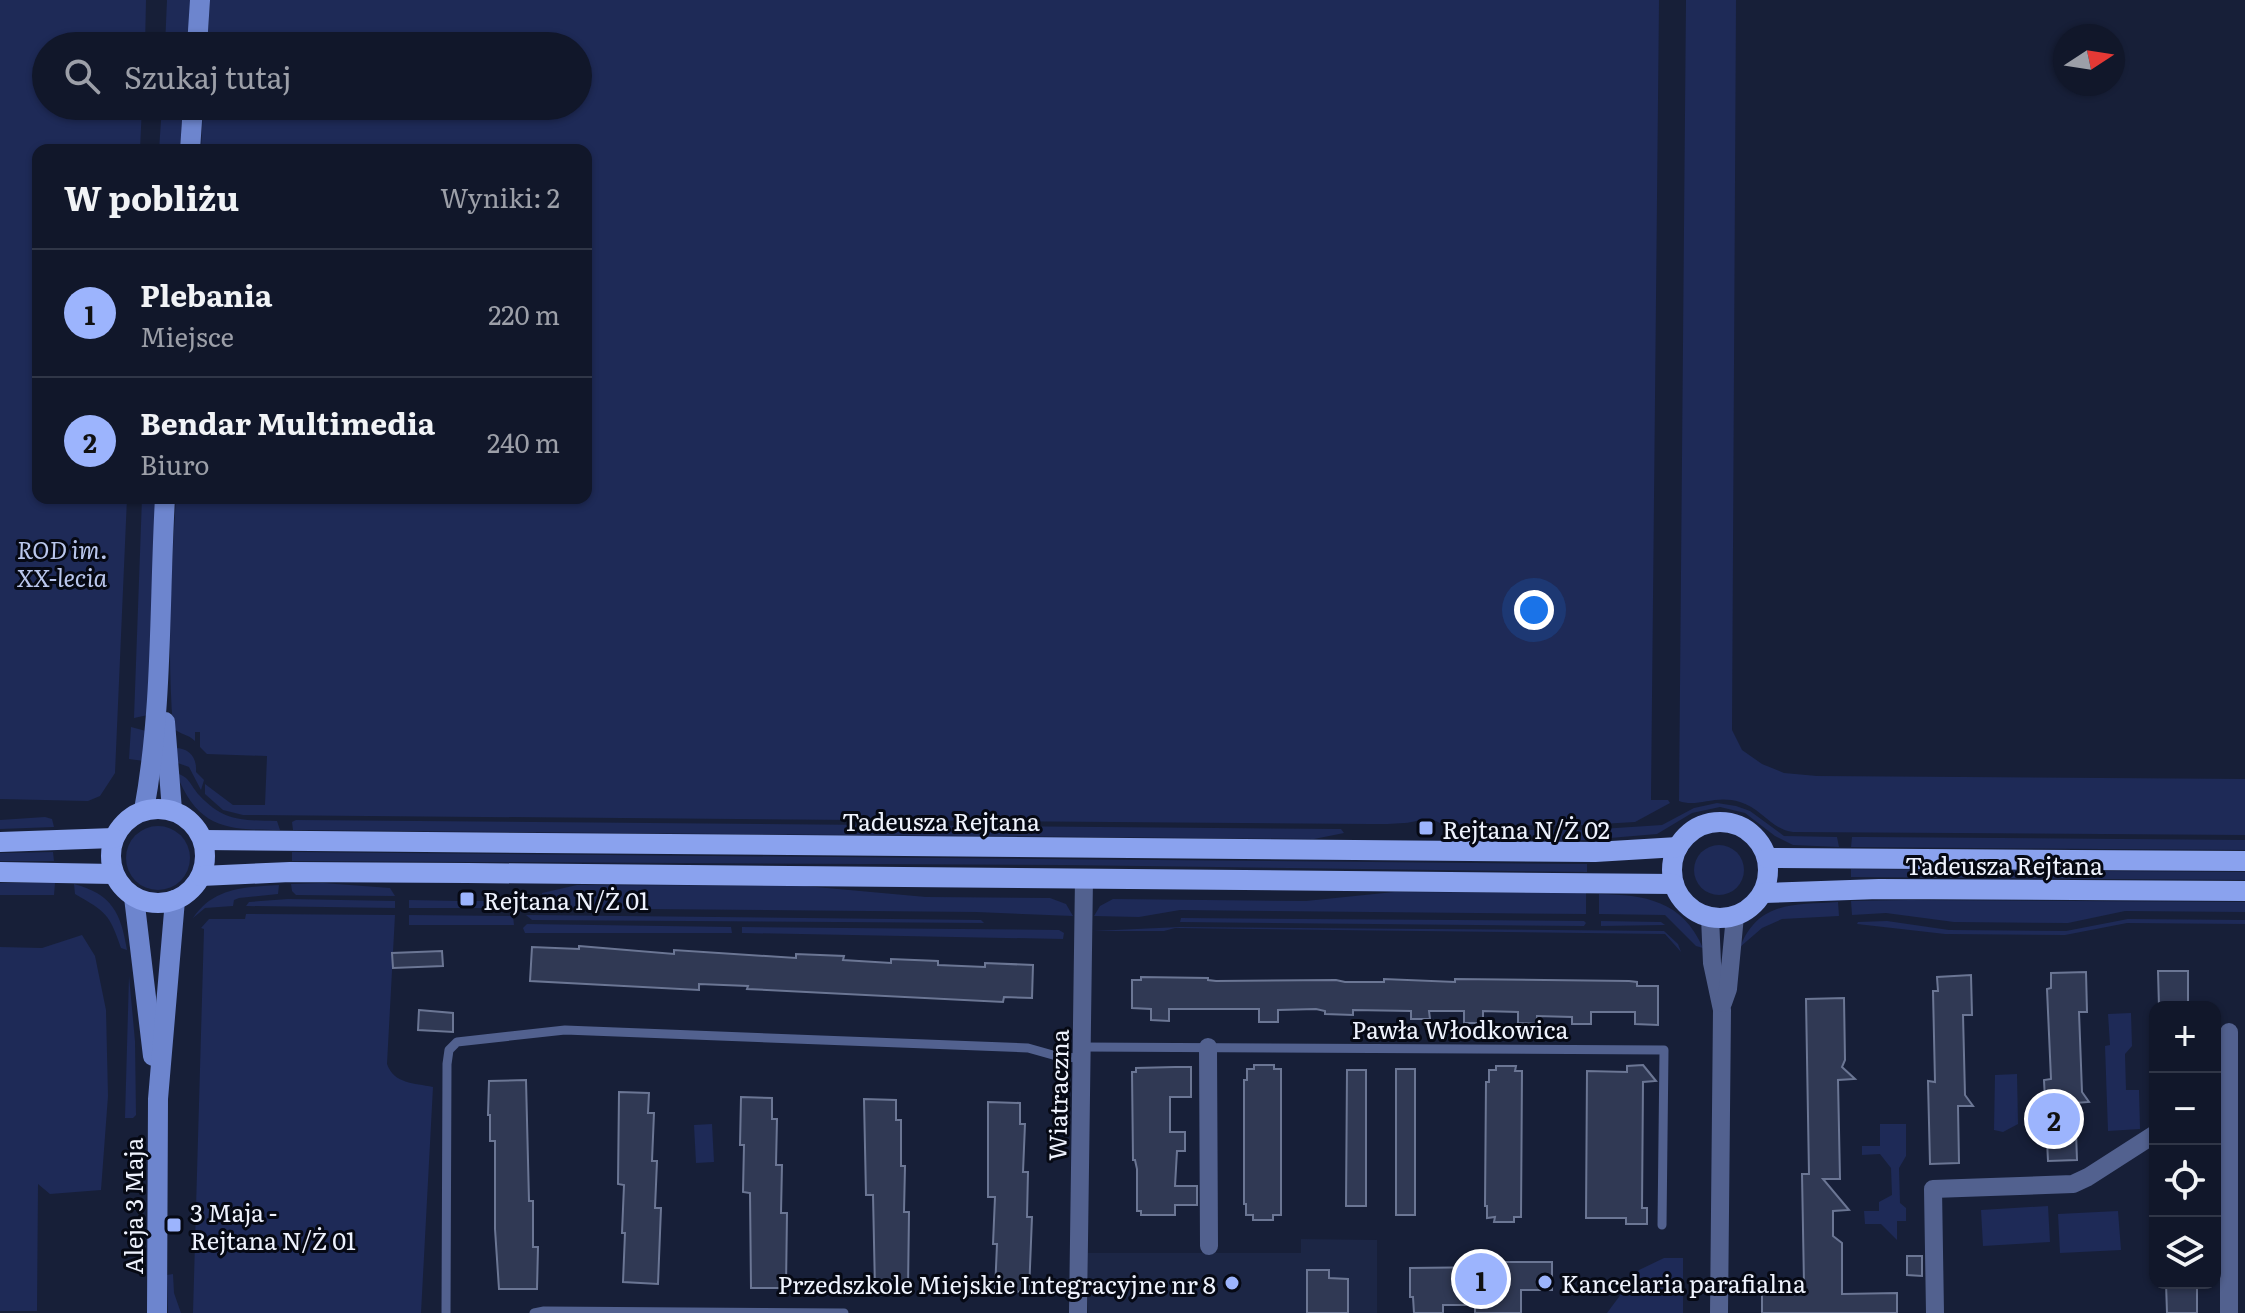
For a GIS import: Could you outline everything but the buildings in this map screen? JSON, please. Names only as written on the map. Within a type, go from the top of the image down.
[{"type":"main road","points":[[144,810],[172,810],[186,817],[203,840],[205,858],[201,876],[190,890],[175,900],[161,903],[134,897],[122,887],[114,874],[111,856],[114,838],[126,820],[144,810]]},
{"type":"main road","points":[[1726,822],[1744,828],[1759,841],[1767,858],[1768,876],[1763,893],[1746,911],[1735,916],[1710,917],[1694,911],[1681,899],[1674,884],[1672,865],[1678,847],[1690,832],[1707,824],[1726,822]]},
{"type":"main road","points":[[0,842],[114,838]]},
{"type":"main road","name":"Tadeusza Rejtana","points":[[203,840],[1595,852],[1678,847]]},
{"type":"main road","name":"Tadeusza Rejtana","points":[[1767,858],[2245,861]]},
{"type":"main road","points":[[0,872],[114,874]]},
{"type":"main road","points":[[201,876],[306,872],[1674,884]]},
{"type":"main road","name":"Tadeusza Rejtana","points":[[1763,893],[1879,889],[2245,891]]},
{"type":"street","points":[[198,32],[200,0]]},
{"type":"street","points":[[190,144],[192,120]]},
{"type":"street","points":[[165,504],[160,675],[172,810]]},
{"type":"street","points":[[144,810],[160,675]]},
{"type":"street","name":"Wiatraczna","points":[[1078,1313],[1084,878]]},
{"type":"street","name":"Aleja 3 Maja","points":[[134,897],[158,1099]]},
{"type":"street","name":"Aleja 3 Maja","points":[[157,1313],[158,1099],[175,900]]},
{"type":"street","points":[[1722,1010],[1728,989],[1735,916]]},
{"type":"street","points":[[1710,917],[1712,963],[1722,1010],[1719,1313]]},
{"type":"street","points":[[2229,1032],[2222,1132],[2229,1313]]},
{"type":"street","points":[[1208,1047],[1209,1246]]},
{"type":"street","points":[[1935,1313],[1933,1189],[2073,1184],[2149,1138]]},
{"type":"lane","name":"Pawła Włodkowica","points":[[446,1313],[449,1050],[457,1042],[565,1030],[1028,1048],[1060,1057],[1081,1052],[1208,1047],[1664,1050],[1662,1225]]},
{"type":"lane","points":[[534,1313],[844,1313]]},
{"type":"shaded area","name":"Przedszkole Miejskie Integracyjne nr 8","points":[[1301,1239],[1377,1240],[1377,1313],[1088,1313],[1088,1253],[1301,1253]]},
{"type":"green space","name":"ROD im. XX-lecia","points":[[0,0],[146,0],[145,32],[32,32],[32,120],[141,120],[140,144],[32,144],[32,504],[127,504],[115,773],[100,796],[88,801],[0,799]]},
{"type":"green space","points":[[167,0],[192,0],[189,32],[166,32]]},
{"type":"green space","points":[[210,0],[1659,0],[1651,800],[1668,800],[1670,803],[1635,822],[1566,826],[1442,824],[1426,819],[1371,824],[243,815],[223,810],[205,794],[205,784],[233,805],[265,805],[267,756],[207,754],[200,747],[200,732],[195,732],[195,741],[173,728],[170,642],[176,504],[592,504],[592,144],[201,144],[202,120],[592,120],[592,32],[208,32]]},
{"type":"green space","points":[[1686,0],[1736,0],[1732,730],[1742,750],[1762,764],[1784,773],[1817,776],[2245,779],[2245,835],[1793,832],[1779,827],[1740,802],[1723,799],[1693,803],[1679,801]]},
{"type":"green space","points":[[161,120],[182,120],[180,144],[159,144]]},
{"type":"green space","points":[[142,504],[156,504],[148,715],[134,718]]},
{"type":"green space","points":[[131,727],[146,731],[144,761],[129,759]]},
{"type":"green space","points":[[175,748],[185,750],[194,758],[196,772],[204,780],[201,790],[189,767],[175,762]]},
{"type":"green space","points":[[176,773],[187,779],[208,804],[225,815],[277,821],[280,830],[230,827],[205,816],[194,806]]},
{"type":"green space","points":[[1717,803],[1750,811],[1784,836],[1837,837],[1839,847],[1793,845],[1775,836],[1745,813],[1720,807],[1692,813],[1657,834],[1598,839],[1601,829],[1662,825],[1694,808]]},
{"type":"green space","points":[[52,819],[54,827],[0,829],[0,820]]},
{"type":"green space","points":[[292,822],[1341,829],[1344,833],[1314,839],[293,830]]},
{"type":"green space","points":[[152,826],[164,826],[181,835],[188,846],[188,870],[181,881],[164,890],[152,890],[140,885],[131,876],[126,864],[126,852],[131,840],[140,831]]},
{"type":"green space","points":[[1521,830],[1581,830],[1586,840],[1554,841],[1517,836]]},
{"type":"green space","points":[[1852,837],[2245,840],[2245,850],[1851,847]]},
{"type":"green space","points":[[1719,845],[1737,852],[1744,870],[1737,888],[1719,895],[1701,888],[1694,870],[1701,852]]},
{"type":"green space","points":[[53,852],[54,861],[0,861],[0,853]]},
{"type":"green space","points":[[292,852],[1587,864],[1587,872],[1065,865],[292,861]]},
{"type":"green space","points":[[1851,869],[2245,872],[2245,880],[1851,877]]},
{"type":"green space","points":[[0,883],[55,883],[54,895],[0,895]]},
{"type":"green space","points":[[74,884],[97,893],[112,907],[122,925],[127,950],[121,948],[105,915],[75,894]]},
{"type":"green space","points":[[291,884],[390,888],[395,896],[296,895]]},
{"type":"green space","points":[[279,885],[278,894],[239,898],[234,900],[233,906],[205,908],[193,918],[220,894],[242,888]]},
{"type":"green space","points":[[577,885],[805,886],[926,897],[1050,898],[1066,904],[1073,916],[976,912],[526,908],[529,901],[542,900],[542,893]]},
{"type":"green space","points":[[1394,892],[1586,893],[1586,914],[1180,910],[1139,917],[1094,916],[1100,906],[1113,899],[1306,901]]},
{"type":"green space","points":[[1599,894],[1632,896],[1660,903],[1684,919],[1703,948],[1696,946],[1665,915],[1599,914]]},
{"type":"green space","points":[[288,899],[395,901],[395,908],[246,906],[249,902]]},
{"type":"green space","points":[[409,900],[458,901],[459,907],[472,907],[473,901],[510,901],[514,908],[409,908]]},
{"type":"green space","points":[[1851,901],[2245,902],[2245,912],[2125,911],[2068,923],[1954,922],[1886,913],[1852,915]]},
{"type":"green space","points":[[1838,902],[1839,916],[1782,919],[1762,928],[1740,947],[1757,921],[1768,913],[1793,905]]},
{"type":"green space","points":[[246,914],[395,915],[387,1064],[400,1079],[433,1087],[421,1313],[193,1313],[204,929],[201,928],[209,919],[245,919]]},
{"type":"green space","points":[[409,915],[513,916],[514,925],[409,925]]},
{"type":"green space","points":[[526,915],[981,920],[984,923],[532,920]]},
{"type":"green space","points":[[1181,918],[1586,923],[1584,926],[1180,922]]},
{"type":"green space","points":[[2128,919],[2245,920],[2245,924],[2127,923],[2065,935],[1945,934],[1857,924],[1887,921],[1949,930],[2066,931]]},
{"type":"green space","points":[[1601,921],[1661,922],[1665,925],[1601,926]]},
{"type":"green space","points":[[527,924],[731,927],[732,933],[525,933],[523,928]]},
{"type":"green space","points":[[742,927],[1059,930],[1064,933],[1063,939],[742,933]]},
{"type":"green space","points":[[1180,927],[1664,931],[1678,944],[1681,952],[1665,934],[1175,928],[1164,931],[1093,931]]},
{"type":"green space","points":[[82,935],[95,956],[106,1010],[108,1096],[101,1190],[50,1194],[38,1184],[37,1311],[0,1311],[0,947],[42,948]]},
{"type":"green space","points":[[129,976],[135,1041],[136,1115],[125,1118]]},
{"type":"green space","points":[[2131,1013],[2132,1046],[2125,1054],[2126,1090],[2139,1090],[2140,1129],[2108,1131],[2105,1046],[2110,1045],[2108,1014]]},
{"type":"green space","points":[[2017,1074],[2018,1124],[2003,1132],[1994,1130],[1995,1075]]},
{"type":"green space","points":[[712,1124],[714,1162],[696,1163],[694,1125]]},
{"type":"green space","points":[[1880,1124],[1906,1124],[1906,1156],[1899,1168],[1900,1203],[1906,1208],[1906,1221],[1897,1221],[1897,1240],[1881,1224],[1865,1224],[1864,1211],[1879,1211],[1879,1202],[1892,1195],[1891,1168],[1880,1154],[1862,1155],[1862,1146],[1880,1146]]},
{"type":"green space","points":[[2048,1206],[2050,1242],[1983,1246],[1981,1210]]},
{"type":"green space","points":[[2118,1211],[2121,1250],[2060,1253],[2058,1214]]},
{"type":"green space","points":[[1664,1258],[1683,1258],[1683,1313],[1607,1313],[1639,1270]]},
{"type":"green space","points":[[173,1274],[174,1293],[181,1313],[168,1313],[167,1275]]},
{"type":"place","name":"Rejtana N/Ż 02","points":[[1426,828]]},
{"type":"place","name":"Rejtana N/Ż 01","points":[[467,899]]},
{"type":"place","name":"Bendar Multimedia","points":[[2054,1119]]},
{"type":"place","name":"3 Maja - Rejtana N/Ż 01","points":[[174,1225]]},
{"type":"place","name":"Plebania","points":[[1481,1279]]},
{"type":"place","name":"Kancelaria parafialna","points":[[1545,1282]]},
{"type":"place","name":"Przedszkole Miejskie Integracyjne nr 8","points":[[1232,1283]]}]
